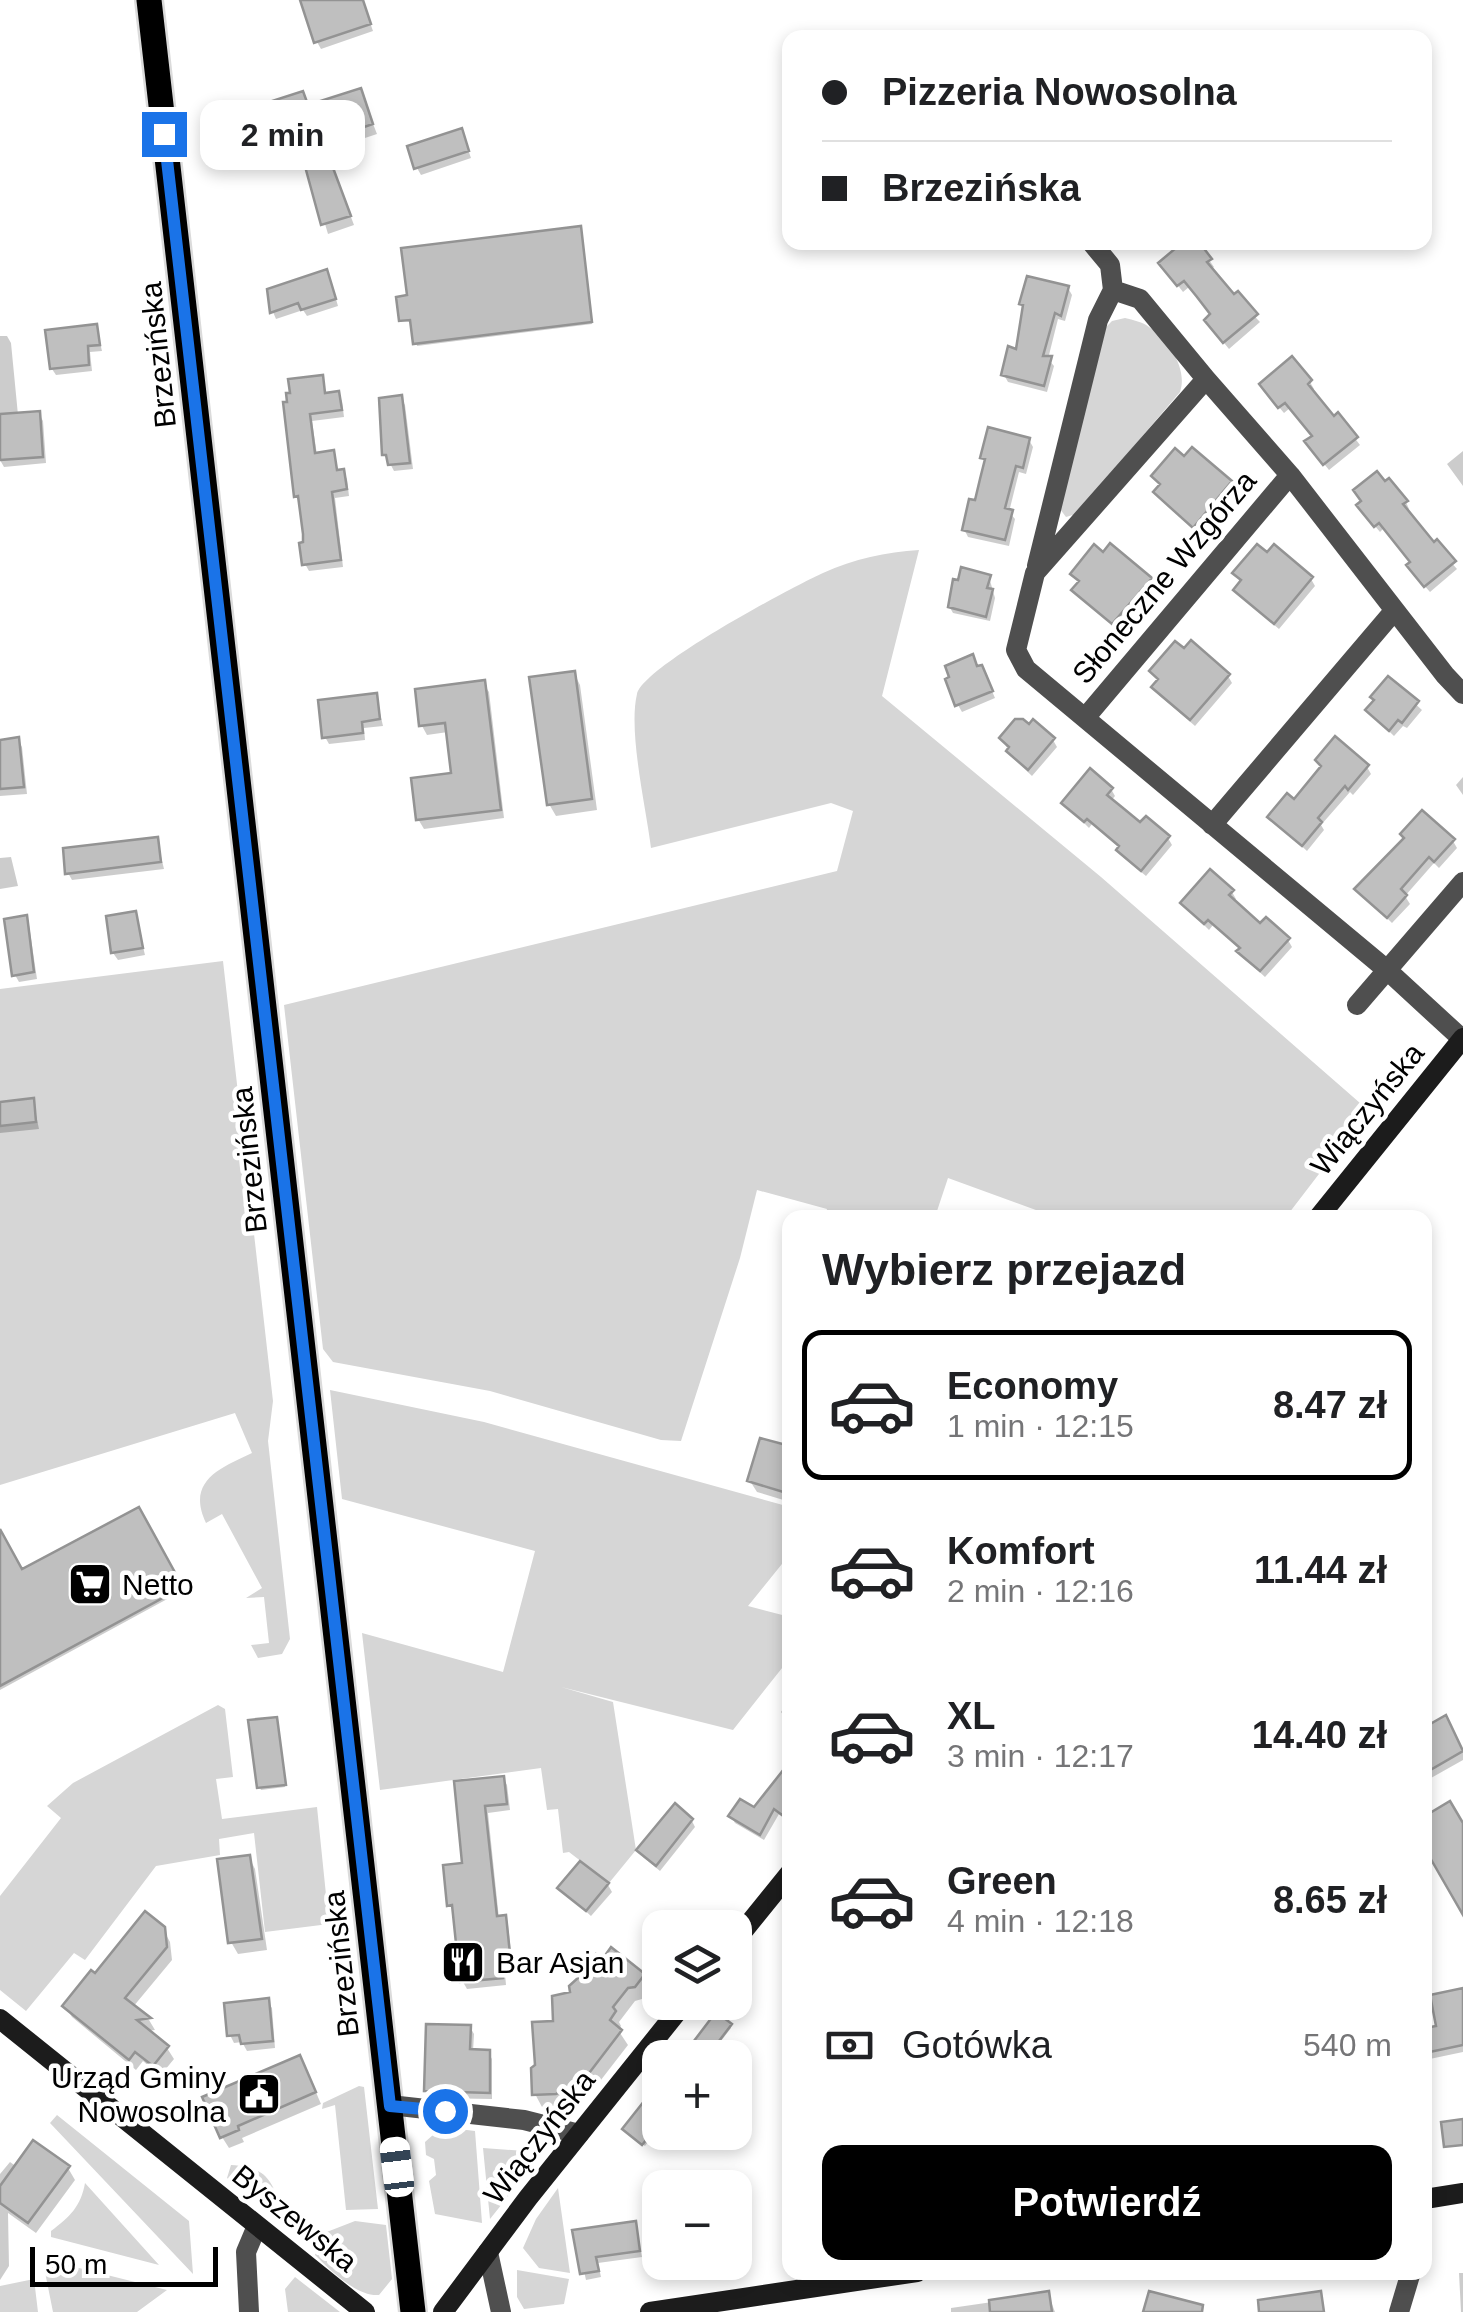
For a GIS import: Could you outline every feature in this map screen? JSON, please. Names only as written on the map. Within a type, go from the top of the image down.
[{"type":"main road","name":"Brzezińska","points":[[149,0],[413,2312]]},
{"type":"street","points":[[1098,250],[1110,265],[1113,290]]},
{"type":"street","name":"Słoneczne Wzgórza","points":[[1463,694],[1290,476],[1140,299],[1113,290],[1098,320],[1016,650],[1026,669],[1463,1038]]},
{"type":"street","name":"Słoneczne Wzgórza","points":[[1035,572],[1206,379]]},
{"type":"street","name":"Słoneczne Wzgórza","points":[[1085,718],[1290,476]]},
{"type":"street","points":[[1212,825],[1394,611]]},
{"type":"street","points":[[1356,1005],[1463,882]]},
{"type":"street","name":"Wiączyńska","points":[[1324,1210],[1463,1038]]},
{"type":"street","points":[[752,1920],[782,1883]]},
{"type":"street","name":"Byszewska","points":[[0,2020],[365,2312]]},
{"type":"street","name":"Wiączyńska","points":[[443,2312],[671,2020]]},
{"type":"street","points":[[390,2106],[536,2122],[579,2134]]},
{"type":"street","points":[[1432,2198],[1463,2193]]},
{"type":"street","points":[[249,2312],[246,2252],[257,2226]]},
{"type":"street","points":[[488,2252],[500,2312]]},
{"type":"street","points":[[650,2312],[864,2280]]},
{"type":"street","points":[[1399,2312],[1409,2280]]},
{"type":"shaded area","points":[[1125,318],[1147,325],[1170,348],[1179,365],[1180,392],[1076,514],[1066,517],[1060,509],[1106,327]]},
{"type":"shaded area","points":[[919,550],[882,696],[1101,877],[1368,1110],[1291,1210],[1036,1210],[948,1178],[937,1210],[827,1210],[757,1190],[740,1258],[681,1441],[661,1440],[490,1391],[333,1362],[323,1349],[284,1005],[837,871],[853,811],[831,803],[651,848],[636,749],[637,694],[664,665],[751,610],[835,568],[882,554]]},
{"type":"shaded area","points":[[223,961],[273,1401],[268,1441],[290,1639],[282,1654],[258,1658],[251,1645],[269,1643],[264,1597],[246,1598],[262,1588],[222,1514],[206,1523],[201,1509],[200,1496],[210,1478],[252,1453],[235,1413],[0,1485],[0,989]]},
{"type":"shaded area","points":[[330,1390],[484,1422],[782,1505],[782,1564],[748,1606],[782,1615],[782,1668],[733,1730],[561,1687],[613,1702],[636,1850],[609,1883],[569,1852],[563,1853],[558,1809],[547,1810],[541,1768],[380,1790],[362,1633],[503,1672],[535,1551],[342,1499]]},
{"type":"shaded area","points":[[218,1705],[225,1709],[233,1777],[216,1779],[222,1819],[317,1807],[329,1924],[265,1932],[254,1833],[219,1839],[220,1855],[156,1866],[85,1960],[74,1953],[26,2011],[0,1990],[0,1896],[61,1818],[47,1806],[73,1783]]},
{"type":"shaded area","points":[[364,2087],[378,2209],[346,2210],[335,2105],[322,2109],[323,2103]]},
{"type":"shaded area","points":[[57,2115],[189,2221],[193,2274],[50,2123]]},
{"type":"shaded area","points":[[442,2127],[475,2131],[482,2223],[435,2214],[429,2181],[436,2175],[434,2159],[426,2155],[425,2142]]},
{"type":"shaded area","points":[[541,2143],[542,2154],[490,2219],[483,2148],[525,2151]]},
{"type":"shaded area","points":[[231,2165],[265,2176],[284,2208],[280,2219],[227,2178]]},
{"type":"shaded area","points":[[85,2183],[159,2265],[51,2237],[51,2231],[77,2205]]},
{"type":"shaded area","points":[[558,2188],[570,2273],[539,2268],[523,2248],[536,2219]]},
{"type":"shaded area","points":[[355,2221],[386,2225],[392,2279],[379,2295],[353,2287],[315,2255],[319,2235]]},
{"type":"shaded area","points":[[51,2261],[167,2290],[137,2312],[53,2312],[44,2267]]},
{"type":"shaded area","points":[[517,2270],[569,2279],[564,2304],[524,2309],[517,2297]]},
{"type":"shaded area","points":[[295,2277],[340,2312],[288,2312],[285,2289]]},
{"type":"shaded area","points":[[34,2279],[38,2312],[0,2312],[0,2286]]},
{"type":"building","points":[[300,0],[363,0],[371,24],[314,43]]},
{"type":"building","points":[[361,88],[373,124],[323,141],[351,216],[321,225],[300,148],[260,161],[254,142],[283,133],[272,101],[303,91],[308,105]]},
{"type":"building","points":[[462,128],[469,151],[414,169],[407,146]]},
{"type":"building","points":[[581,226],[592,322],[413,344],[410,320],[399,321],[396,297],[407,295],[401,248]]},
{"type":"building","points":[[1173,250],[1205,250],[1212,259],[1207,262],[1234,294],[1238,291],[1258,314],[1223,343],[1204,320],[1210,314],[1184,281],[1177,286],[1158,263]]},
{"type":"building","points":[[327,269],[336,299],[301,310],[298,303],[270,313],[267,289]]},
{"type":"building","points":[[1027,276],[1069,286],[1061,316],[1055,313],[1043,356],[1052,356],[1044,386],[1001,375],[1008,346],[1016,349],[1023,305],[1019,304]]},
{"type":"building","points":[[97,324],[100,345],[88,346],[89,365],[50,369],[45,330]]},
{"type":"building","points":[[1292,356],[1334,416],[1338,412],[1358,437],[1323,465],[1304,441],[1312,436],[1285,403],[1278,408],[1259,384]]},
{"type":"building","points":[[323,375],[325,393],[339,391],[342,410],[310,414],[315,453],[334,450],[337,470],[344,469],[347,489],[332,492],[341,560],[302,565],[299,543],[303,542],[303,534],[298,496],[294,497],[283,402],[287,402],[286,393],[290,393],[288,379]]},
{"type":"building","points":[[402,395],[410,463],[388,465],[386,455],[382,455],[379,398]]},
{"type":"building","points":[[40,411],[43,457],[0,460],[0,414]]},
{"type":"building","points":[[988,427],[1030,438],[1023,468],[1016,466],[1005,508],[1013,510],[1005,540],[962,530],[969,499],[975,500]]},
{"type":"building","points":[[1192,447],[1232,481],[1193,528],[1153,492],[1160,484],[1151,476],[1175,448],[1184,456]]},
{"type":"building","points":[[1377,471],[1385,481],[1389,478],[1408,501],[1403,504],[1434,542],[1437,539],[1456,561],[1424,587],[1379,523],[1374,527],[1356,505],[1361,501],[1353,490]]},
{"type":"building","points":[[1110,543],[1152,578],[1112,624],[1071,590],[1079,581],[1070,574],[1094,544],[1103,552]]},
{"type":"building","points":[[1257,544],[1267,552],[1274,544],[1313,577],[1274,624],[1233,590],[1241,580],[1232,573]]},
{"type":"building","points":[[961,567],[991,575],[987,588],[993,589],[986,617],[948,607],[953,579],[958,580]]},
{"type":"building","points":[[1191,640],[1230,674],[1190,720],[1151,687],[1158,679],[1149,671],[1175,641],[1184,648]]},
{"type":"building","points":[[973,654],[993,691],[955,706],[945,679],[949,677],[945,666]]},
{"type":"building","points":[[575,671],[592,799],[547,805],[529,677]]},
{"type":"building","points":[[1388,676],[1419,701],[1402,723],[1398,720],[1389,731],[1365,710],[1374,700],[1370,697]]},
{"type":"building","points":[[485,680],[501,810],[416,820],[411,778],[451,773],[445,723],[419,726],[415,689]]},
{"type":"building","points":[[377,693],[380,719],[362,722],[363,733],[322,738],[318,700]]},
{"type":"building","points":[[1015,719],[1029,724],[1033,719],[1055,738],[1028,770],[1006,751],[1009,747],[999,738]]},
{"type":"building","points":[[1335,736],[1369,765],[1318,818],[1322,822],[1302,846],[1267,817],[1287,793],[1294,799],[1321,766],[1315,760]]},
{"type":"building","points":[[19,737],[24,787],[0,789],[0,740]]},
{"type":"building","points":[[1090,768],[1113,788],[1107,795],[1140,822],[1146,816],[1170,836],[1141,871],[1116,850],[1119,846],[1061,803]]},
{"type":"building","points":[[1422,810],[1455,839],[1434,862],[1429,857],[1401,889],[1407,895],[1387,918],[1354,889],[1404,838],[1400,834]]},
{"type":"building","points":[[158,837],[161,862],[65,874],[63,848]]},
{"type":"building","points":[[1210,869],[1234,890],[1229,895],[1260,923],[1266,917],[1290,938],[1260,971],[1208,920],[1204,924],[1180,903]]},
{"type":"building","points":[[136,911],[143,948],[111,953],[106,916]]},
{"type":"building","points":[[27,915],[34,972],[12,976],[4,919]]},
{"type":"building","points":[[34,1098],[36,1122],[0,1126],[0,1102]]},
{"type":"building","points":[[760,1438],[782,1444],[782,1492],[747,1481]]},
{"type":"building","name":"Netto","points":[[139,1507],[183,1587],[0,1686],[0,1529],[22,1569]]},
{"type":"building","points":[[1446,1715],[1463,1751],[1432,1769],[1432,1723]]},
{"type":"building","points":[[277,1717],[286,1785],[257,1788],[248,1720]]},
{"type":"building","points":[[782,1772],[782,1815],[774,1809],[760,1835],[728,1816],[740,1799],[754,1807]]},
{"type":"building","points":[[504,1776],[507,1804],[485,1806],[497,1916],[506,1915],[510,1954],[501,1955],[503,1978],[460,1982],[452,1905],[447,1906],[443,1865],[462,1863],[454,1781]]},
{"type":"building","points":[[1450,1801],[1463,1823],[1463,1915],[1432,1861],[1432,1812]]},
{"type":"building","points":[[675,1803],[693,1819],[656,1866],[636,1850]]},
{"type":"building","points":[[250,1855],[262,1939],[228,1943],[217,1859]]},
{"type":"building","points":[[580,1861],[609,1883],[586,1911],[557,1888]]},
{"type":"building","points":[[145,1911],[165,1927],[167,1947],[125,1998],[151,2018],[137,2020],[169,2046],[153,2066],[135,2052],[129,2060],[62,2006],[91,1970],[95,1973]]},
{"type":"building","points":[[611,1947],[642,1972],[635,1987],[628,1988],[613,2007],[616,2011],[610,2020],[622,2030],[580,2085],[556,2094],[532,2095],[532,2022],[553,2021],[552,1996],[570,1992],[569,1986],[589,1968],[596,1954],[604,1957]]},
{"type":"building","points":[[1463,1988],[1463,2045],[1432,2052],[1432,2027],[1436,2026],[1432,1995]]},
{"type":"building","points":[[269,1998],[273,2041],[241,2044],[239,2035],[227,2036],[224,2003]]},
{"type":"building","points":[[710,2020],[732,2024],[720,2040],[695,2040]]},
{"type":"building","points":[[426,2024],[471,2025],[470,2049],[490,2050],[490,2093],[424,2091]]},
{"type":"building","name":"Urząd Gminy Nowosolna","points":[[300,2055],[316,2092],[238,2126],[239,2130],[220,2138],[202,2097]]},
{"type":"building","points":[[642,2104],[642,2145],[622,2129]]},
{"type":"building","points":[[1463,2119],[1463,2145],[1444,2147],[1441,2122]]},
{"type":"building","points":[[33,2140],[70,2166],[28,2223],[0,2203],[0,2186]]},
{"type":"building","points":[[636,2221],[640,2251],[596,2257],[599,2271],[580,2274],[572,2230]]},
{"type":"building","points":[[1049,2291],[1052,2312],[990,2312],[989,2300]]},
{"type":"building","points":[[1149,2291],[1203,2305],[1202,2312],[1143,2312]]},
{"type":"building","points":[[1321,2291],[1324,2312],[1259,2312],[1258,2300]]},
{"type":"place","name":"Netto","points":[[90,1584]]},
{"type":"place","name":"Bar Asjan","points":[[463,1962]]},
{"type":"place","name":"Urząd Gminy Nowosolna","points":[[259,2094]]},
{"type":"route","points":[[164,134],[390,2106],[445,2111]]}]
